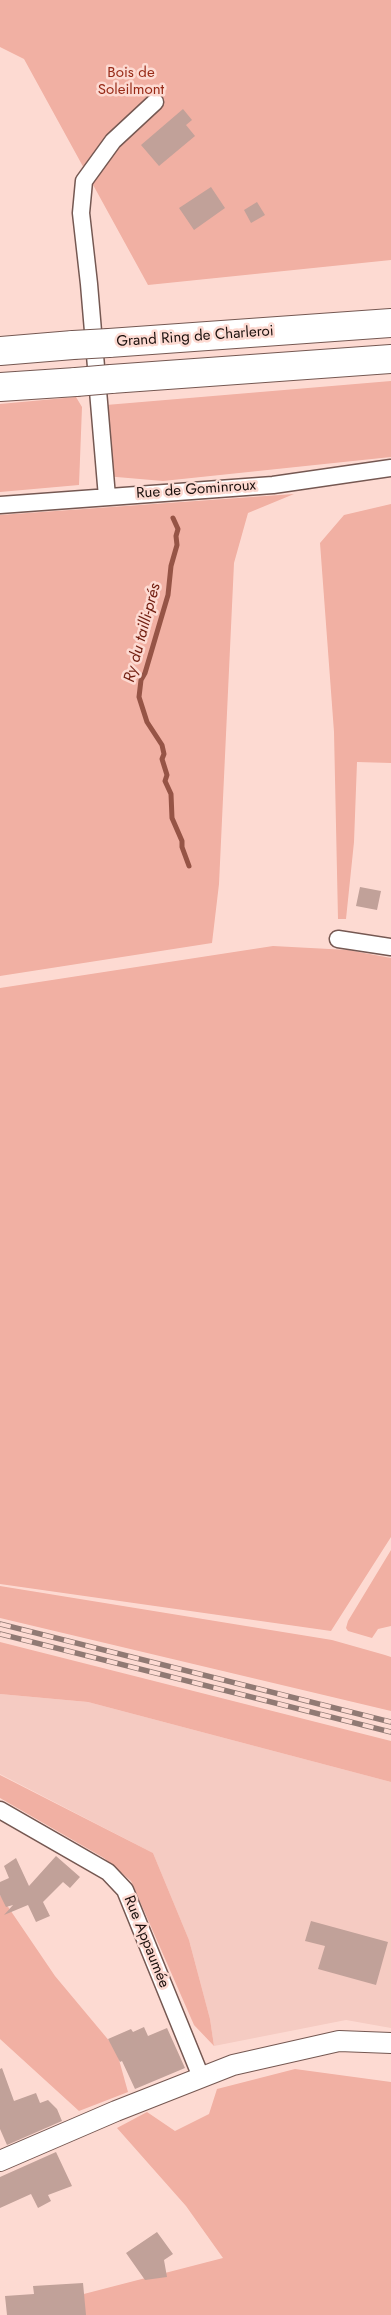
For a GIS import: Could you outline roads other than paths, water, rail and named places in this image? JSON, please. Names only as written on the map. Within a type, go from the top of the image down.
[{"type":"highway","name":"Grand Ring de Charleroi","points":[[0,351],[391,323]]},
{"type":"highway","points":[[0,387],[391,359]]},
{"type":"street","points":[[106,497],[89,284],[81,213],[84,181],[113,141],[155,102]]},
{"type":"street","name":"Rue de Gominroux","points":[[0,505],[273,485],[391,468]]},
{"type":"street","points":[[338,939],[391,947]]},
{"type":"street","name":"Rue Appaumée","points":[[0,1810],[108,1872],[125,1890],[201,2077]]},
{"type":"street","points":[[0,2161],[233,2065],[339,2041],[391,2043]]},
{"type":"waterway","name":"Ry du tailli-prés","points":[[173,518],[178,529],[176,536],[177,545],[171,566],[168,595],[145,673],[141,680],[139,697],[147,722],[162,745],[164,754],[162,759],[167,775],[165,781],[171,794],[172,818],[182,841],[182,847],[189,866]]},
{"type":"railway","points":[[0,1624],[391,1722]]},
{"type":"railway","points":[[0,1634],[391,1732]]},
{"type":"park label","name":"Bois de Soleilmont","points":[[131,82]]}]
